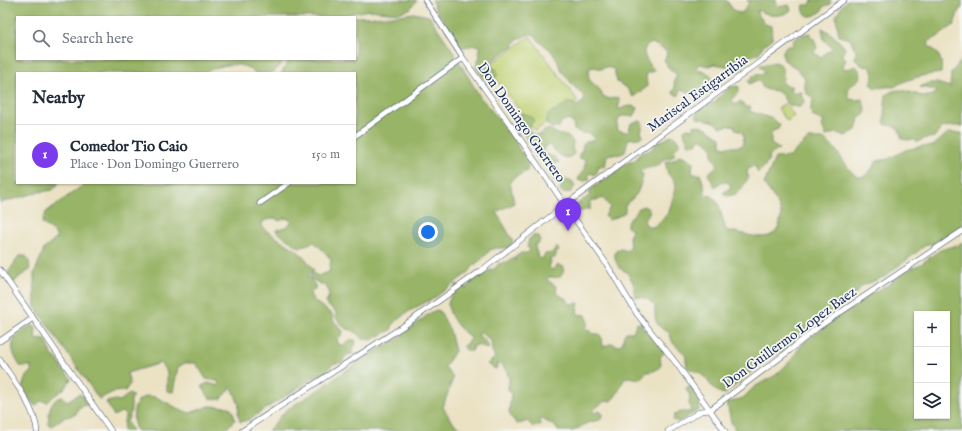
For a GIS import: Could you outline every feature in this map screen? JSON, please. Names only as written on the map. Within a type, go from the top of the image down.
[{"type":"street","name":"Don Domingo Guerrero","points":[[425,0],[463,58],[606,263],[637,314],[676,363],[725,431]]},
{"type":"street","name":"Mariscal Estigarribia","points":[[242,431],[402,327],[482,270],[565,206],[844,0]]},
{"type":"street","points":[[356,135],[463,58]]},
{"type":"street","points":[[260,203],[288,184]]},
{"type":"street","name":"Don Guillermo Lopez Baez","points":[[668,431],[701,411],[710,410],[789,352],[817,328],[962,231]]},
{"type":"street","points":[[0,270],[111,431]]},
{"type":"street","points":[[0,341],[33,318]]},
{"type":"street","points":[[0,360],[20,390],[36,421],[37,431]]},
{"type":"green space","points":[[0,0],[417,0],[410,9],[398,13],[369,10],[338,16],[16,16],[16,60],[283,60],[273,72],[254,72],[243,66],[230,65],[206,72],[16,72],[16,184],[58,184],[53,190],[39,192],[0,203]]},
{"type":"green space","points":[[432,0],[726,0],[735,12],[742,13],[749,3],[747,0],[776,0],[778,7],[789,5],[791,10],[787,13],[775,15],[766,14],[758,10],[757,13],[765,24],[771,26],[772,39],[763,46],[759,53],[751,56],[740,70],[734,71],[726,66],[714,64],[709,66],[700,64],[697,66],[697,69],[706,72],[712,77],[714,89],[707,94],[694,91],[692,93],[682,90],[679,91],[680,94],[678,96],[672,92],[675,89],[674,81],[677,75],[667,66],[664,60],[667,54],[665,50],[652,43],[645,48],[644,52],[646,59],[654,70],[646,73],[647,87],[633,97],[627,88],[617,82],[614,69],[606,67],[601,69],[595,67],[590,68],[589,79],[600,90],[602,96],[610,99],[618,97],[620,101],[618,109],[630,106],[638,108],[634,116],[622,116],[619,118],[617,125],[618,130],[627,132],[629,131],[631,123],[641,121],[643,125],[641,132],[643,136],[628,139],[625,152],[607,155],[605,167],[598,166],[598,171],[594,175],[591,173],[588,176],[590,179],[583,181],[578,180],[587,160],[579,158],[579,154],[582,151],[583,144],[595,140],[589,133],[581,133],[574,130],[571,121],[562,121],[559,127],[553,128],[546,123],[547,117],[552,111],[556,112],[566,103],[572,103],[577,106],[584,101],[583,95],[564,74],[552,52],[540,42],[535,35],[527,35],[516,41],[513,47],[491,62],[492,67],[496,69],[498,74],[493,80],[484,79],[476,67],[480,56],[480,46],[474,45],[459,47],[455,37],[447,31],[444,20],[435,9]]},
{"type":"green space","points":[[812,0],[830,0],[831,2],[829,5],[824,6],[821,12],[814,16],[810,16],[805,13],[803,7],[804,5],[810,5]]},
{"type":"green space","points":[[847,0],[962,0],[962,8],[959,10],[954,25],[936,38],[930,40],[928,45],[935,51],[941,60],[941,73],[911,79],[894,87],[874,88],[871,83],[873,74],[870,66],[865,67],[860,64],[855,58],[856,51],[850,39],[839,36],[836,16]]},
{"type":"green space","points":[[414,13],[429,16],[451,48],[480,97],[515,141],[521,153],[525,153],[529,159],[527,171],[513,178],[510,182],[514,203],[497,213],[513,241],[510,246],[490,250],[473,266],[469,272],[433,299],[406,313],[393,324],[391,330],[371,340],[363,339],[353,330],[346,329],[336,318],[336,312],[326,303],[329,296],[327,287],[311,279],[310,276],[313,273],[318,276],[329,272],[331,260],[325,252],[314,242],[299,247],[277,232],[276,230],[288,226],[291,220],[285,218],[279,221],[275,218],[263,221],[262,226],[265,230],[298,251],[314,270],[308,275],[315,285],[315,289],[310,294],[314,301],[333,315],[333,320],[343,331],[342,335],[337,339],[339,345],[343,345],[349,340],[355,340],[356,344],[352,350],[352,354],[346,355],[342,363],[332,365],[326,373],[320,374],[248,420],[240,422],[238,414],[239,405],[232,387],[221,399],[210,399],[202,386],[208,383],[219,386],[218,381],[206,379],[196,363],[185,363],[178,367],[173,392],[167,391],[167,372],[160,363],[127,373],[130,384],[125,391],[113,392],[99,399],[35,307],[34,274],[44,249],[57,238],[54,232],[42,223],[46,212],[85,184],[356,184],[356,72],[282,72],[289,60],[356,60],[356,17],[393,16]]},
{"type":"green space","points":[[822,28],[834,36],[845,48],[842,55],[846,60],[842,67],[847,69],[856,66],[861,75],[860,78],[849,88],[848,93],[849,99],[862,99],[866,111],[864,115],[859,118],[856,130],[846,136],[835,133],[826,136],[822,125],[824,121],[812,116],[811,108],[813,100],[812,97],[806,93],[804,83],[805,78],[796,68],[784,60],[783,56],[783,51],[786,46],[793,46],[793,40],[804,34],[811,33],[817,48],[813,53],[822,57],[825,53],[833,49],[824,40]]},
{"type":"green space","points":[[530,36],[578,101],[535,131],[487,67]]},
{"type":"green space","points":[[962,60],[962,126],[942,128],[934,137],[923,139],[918,142],[913,139],[902,139],[897,128],[885,124],[884,114],[886,95],[893,91],[900,90],[918,95],[930,96],[936,93],[936,90],[920,87],[930,83],[937,83],[950,87],[951,73]]},
{"type":"green space","points":[[775,62],[780,64],[782,68],[783,84],[791,86],[792,88],[789,90],[792,92],[802,92],[801,96],[804,99],[804,102],[800,107],[789,104],[785,101],[783,95],[777,91],[763,88],[760,81],[755,81],[749,84],[748,81],[753,76],[766,72],[759,66]]},
{"type":"green space","points":[[729,87],[739,87],[739,92],[732,99],[735,105],[741,101],[745,107],[751,107],[749,111],[773,119],[780,125],[778,129],[771,132],[771,144],[779,149],[769,156],[767,163],[758,173],[755,166],[748,168],[747,173],[749,177],[741,190],[736,194],[727,196],[723,193],[731,187],[728,182],[721,182],[715,187],[708,174],[718,165],[712,155],[713,149],[707,142],[700,138],[696,144],[689,144],[684,130],[688,128],[693,129],[693,126],[696,125],[706,127],[721,137],[721,145],[724,147],[736,147],[743,145],[744,137],[742,132],[736,130],[734,125],[721,127],[712,121],[697,118],[697,110],[705,108],[709,103],[715,103]]},
{"type":"green space","points":[[785,103],[794,116],[787,121],[778,109]]},
{"type":"green space","points":[[520,114],[526,114],[533,119],[533,122],[528,127],[532,135],[541,134],[549,129],[558,134],[569,137],[573,142],[572,149],[574,153],[568,158],[555,152],[551,146],[548,145],[543,148],[543,151],[547,155],[555,157],[559,162],[552,164],[552,167],[556,168],[565,180],[572,181],[575,186],[571,192],[563,193],[560,190],[562,185],[559,181],[553,179],[553,172],[549,166],[536,156],[535,147],[528,141],[515,123],[515,119]]},
{"type":"green space","points":[[948,133],[962,133],[962,226],[952,231],[935,244],[927,244],[886,276],[862,286],[851,298],[831,312],[820,315],[812,321],[809,327],[785,350],[759,361],[748,375],[725,394],[712,387],[701,374],[687,367],[685,354],[673,343],[669,332],[661,328],[657,322],[655,306],[647,299],[636,297],[634,285],[627,272],[619,268],[615,259],[617,249],[626,251],[630,248],[629,237],[632,230],[627,227],[627,222],[639,208],[643,206],[649,209],[649,213],[644,221],[648,227],[653,227],[669,212],[676,183],[668,174],[665,162],[676,159],[679,155],[686,157],[693,162],[692,174],[700,174],[705,193],[712,196],[718,203],[726,230],[764,237],[773,234],[776,231],[781,218],[779,207],[764,184],[775,158],[789,157],[808,139],[823,139],[835,149],[856,176],[862,177],[872,169],[877,161],[888,159],[906,150],[922,146],[933,146]]},
{"type":"green space","points":[[672,135],[681,143],[675,149],[674,156],[660,161],[660,165],[646,168],[639,173],[643,174],[638,192],[625,205],[625,212],[609,220],[605,216],[610,207],[603,198],[592,200],[590,202],[590,210],[587,208],[578,212],[573,211],[573,207],[590,196],[590,190],[627,162],[637,159],[639,154],[651,150],[655,143]]},
{"type":"green space","points":[[533,236],[538,236],[540,240],[539,243],[535,244],[535,247],[538,257],[542,259],[545,254],[552,253],[557,247],[559,251],[555,258],[550,258],[551,262],[549,267],[552,270],[558,265],[564,267],[562,274],[560,277],[549,277],[546,279],[557,287],[556,293],[568,300],[568,304],[579,303],[577,314],[586,315],[588,324],[585,328],[593,334],[599,334],[602,338],[603,347],[612,343],[617,346],[622,344],[626,332],[633,332],[636,324],[639,323],[642,325],[642,329],[647,331],[648,334],[655,339],[665,352],[660,357],[661,365],[658,368],[647,372],[640,380],[626,377],[614,398],[611,401],[606,401],[601,404],[593,411],[594,414],[599,411],[603,414],[600,420],[589,422],[573,431],[558,431],[555,426],[540,418],[540,425],[533,427],[527,421],[517,424],[509,412],[511,394],[508,389],[509,379],[507,372],[503,366],[498,363],[496,369],[487,364],[495,358],[492,351],[491,340],[481,333],[478,335],[485,341],[489,347],[488,349],[480,345],[473,346],[472,351],[467,350],[463,346],[471,337],[463,331],[450,314],[448,303],[456,284],[464,286],[466,289],[475,279],[496,268],[498,264],[507,262],[514,258],[515,261],[515,257],[521,253],[528,253],[530,249],[527,247],[529,239]]},
{"type":"green space","points":[[962,242],[962,431],[736,431],[731,422],[727,403],[743,398],[754,387],[776,375],[791,360],[804,342],[821,330],[836,316],[854,308],[866,296],[888,285],[905,271],[921,264],[940,250],[958,245]]},
{"type":"green space","points":[[19,256],[26,256],[29,262],[30,270],[19,277],[14,283],[8,273]]},
{"type":"green space","points":[[436,310],[440,311],[450,331],[455,351],[445,367],[453,378],[443,407],[452,422],[464,431],[268,431],[286,410],[314,393],[365,357],[397,339]]},
{"type":"green space","points":[[32,325],[36,328],[35,339],[46,340],[52,355],[58,360],[61,367],[71,379],[63,390],[48,402],[41,401],[35,406],[22,388],[26,376],[31,373],[31,366],[20,366],[13,353],[13,342],[19,333]]},
{"type":"green space","points":[[687,387],[695,391],[700,405],[699,410],[679,422],[673,420],[675,414],[691,412],[689,403],[690,396],[686,389]]},
{"type":"green space","points":[[79,394],[84,397],[86,405],[78,408],[76,414],[63,418],[52,426],[48,424],[50,407],[54,401],[62,397],[67,401]]},
{"type":"green space","points":[[129,394],[133,396],[131,400],[131,412],[127,422],[132,431],[123,431],[125,414],[121,412],[114,416],[106,402],[116,400],[120,401]]},
{"type":"green space","points":[[147,396],[156,397],[190,413],[209,406],[229,407],[233,411],[235,420],[224,431],[137,431],[134,420],[136,404],[138,401]]},
{"type":"place","name":"Comedor Tio Caio","points":[[568,231]]}]
